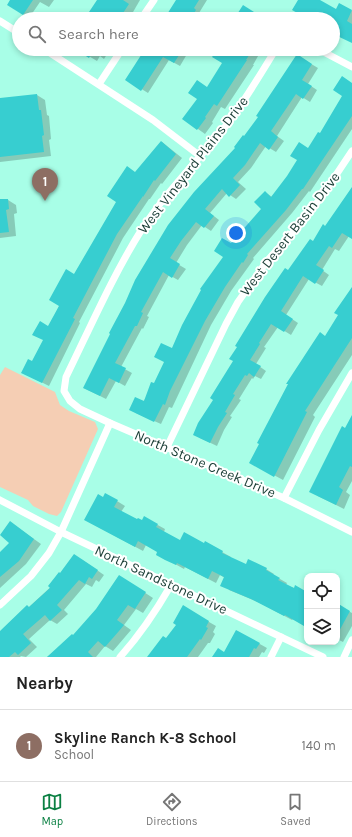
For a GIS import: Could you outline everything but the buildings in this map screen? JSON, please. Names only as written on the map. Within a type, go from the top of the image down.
[{"type":"street","points":[[146,12],[154,0]]},
{"type":"street","points":[[0,21],[12,29]]},
{"type":"street","points":[[55,56],[153,120],[200,156]]},
{"type":"street","points":[[99,84],[117,56]]},
{"type":"street","name":"West Vineyard Plains Drive","points":[[64,391],[66,377],[125,257],[143,228],[164,199],[239,109],[272,56]]},
{"type":"street","points":[[331,56],[352,67]]},
{"type":"street","name":"West Desert Basin Drive","points":[[167,446],[238,302],[267,261],[303,221],[322,196],[352,151]]},
{"type":"street","points":[[284,498],[319,430],[352,373]]},
{"type":"street","name":"North Stone Creek Drive","points":[[64,391],[70,401],[80,409],[284,498],[352,532]]},
{"type":"street","points":[[0,605],[31,576],[49,553],[61,532],[110,423]]},
{"type":"street","name":"North Sandstone Drive","points":[[0,500],[61,532],[323,657]]},
{"type":"street","points":[[120,657],[150,621],[171,585]]},
{"type":"street","points":[[271,657],[281,637]]},
{"type":"street","points":[[344,657],[352,640]]},
{"type":"shaded area","points":[[5,367],[55,392],[60,405],[69,411],[95,422],[98,429],[61,512],[57,516],[49,514],[33,506],[28,500],[0,487],[0,375]]},
{"type":"place","name":"Skyline Ranch K-8 School","points":[[45,201]]}]
